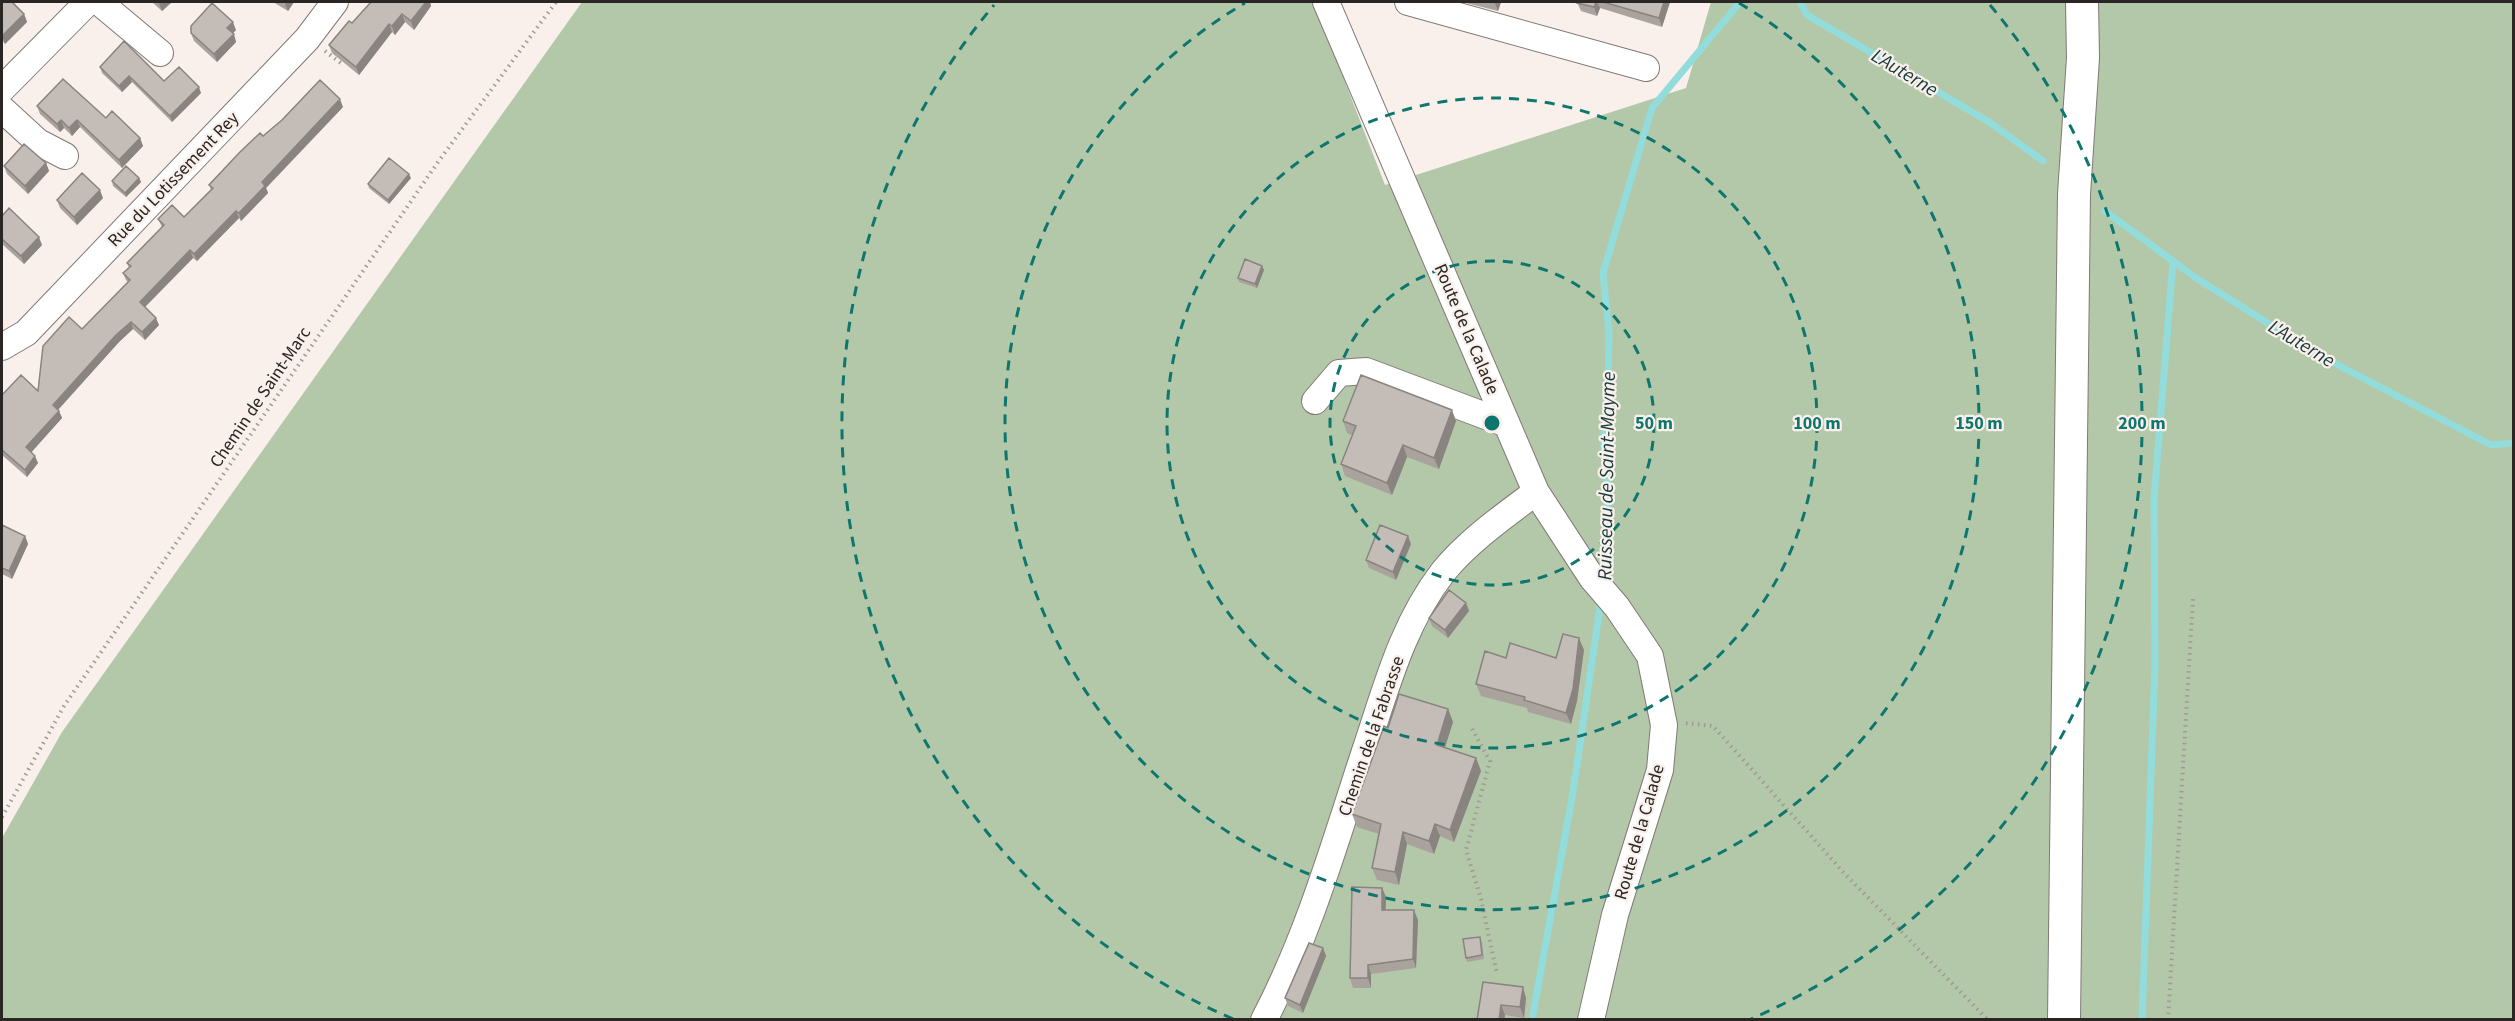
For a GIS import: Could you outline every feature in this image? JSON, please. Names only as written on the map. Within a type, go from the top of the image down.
[{"type":"main road","points":[[2060,2],[2074,194]]},
{"type":"main road","points":[[2064,1020],[2074,194],[2083,58],[2082,2]]},
{"type":"street","points":[[2,89],[88,2]]},
{"type":"street","points":[[99,2],[160,53]]},
{"type":"street","name":"Rue du Lotissement Rey","points":[[2,347],[26,333],[307,39],[335,2]]},
{"type":"street","name":"Route de la Calade","points":[[1326,2],[1536,492],[1592,578],[1617,607],[1650,656],[1664,725],[1659,770],[1615,915],[1591,1020]]},
{"type":"street","points":[[1408,2],[1646,68]]},
{"type":"street","points":[[2,109],[38,142],[65,156]]},
{"type":"street","points":[[1315,401],[1339,373],[1366,371],[1507,424]]},
{"type":"street","name":"Chemin de la Fabrasse","points":[[1264,1020],[1287,976],[1316,900],[1406,632],[1444,572],[1488,529],[1536,492]]},
{"type":"path","name":"Chemin de Saint-Marc","points":[[2,817],[64,706],[438,162],[556,2]]},
{"type":"path","points":[[329,53],[342,64]]},
{"type":"path","points":[[2168,1020],[2193,598]]},
{"type":"path","points":[[1664,725],[1692,722],[1713,726],[1844,873],[1988,1020]]},
{"type":"path","points":[[1472,729],[1490,761],[1466,850],[1481,899],[1497,974]]},
{"type":"green space","points":[[582,2],[1314,2],[1385,185],[1686,88],[1711,2],[2513,2],[2513,1019],[2,1020],[2,838],[62,732]]},
{"type":"building","points":[[2,2],[12,2],[24,14],[2,36]]},
{"type":"building","points":[[371,2],[426,2],[411,21],[402,14],[392,26],[389,24],[356,67],[329,45],[349,21],[352,23]]},
{"type":"building","points":[[1578,2],[1596,2],[1594,7]]},
{"type":"building","points":[[1603,2],[1664,2],[1659,18]]},
{"type":"building","points":[[212,3],[233,22],[227,28],[234,34],[214,54],[191,33],[191,26]]},
{"type":"building","points":[[124,41],[164,81],[179,67],[199,87],[170,116],[129,76],[119,86],[100,67]]},
{"type":"building","points":[[63,79],[106,118],[112,111],[140,138],[119,160],[77,120],[69,128],[61,120],[57,124],[37,106]]},
{"type":"building","points":[[320,80],[340,99],[262,182],[265,186],[239,213],[236,211],[194,254],[190,250],[140,302],[156,318],[142,332],[131,322],[116,335],[53,405],[59,411],[26,447],[35,456],[25,470],[2,450],[2,395],[21,375],[38,391],[43,346],[69,317],[82,329],[130,280],[123,273],[131,266],[127,263],[164,225],[158,219],[172,205],[184,217],[213,188],[209,185],[240,152],[260,133],[263,136],[282,120]]},
{"type":"building","points":[[24,144],[46,163],[25,186],[4,166]]},
{"type":"building","points":[[389,158],[409,174],[388,200],[368,184]]},
{"type":"building","points":[[126,166],[139,178],[125,193],[112,181]]},
{"type":"building","points":[[82,173],[100,190],[74,217],[57,200]]},
{"type":"building","points":[[9,208],[39,237],[21,256],[2,239],[2,216]]},
{"type":"building","points":[[1245,259],[1262,266],[1255,284],[1238,278]]},
{"type":"building","points":[[1361,375],[1452,410],[1434,458],[1403,445],[1387,483],[1341,464],[1356,426],[1343,421]]},
{"type":"building","points":[[2,525],[25,536],[9,571],[2,568]]},
{"type":"building","points":[[1380,525],[1408,536],[1393,572],[1366,560]]},
{"type":"building","points":[[1449,590],[1466,603],[1445,630],[1429,618]]},
{"type":"building","points":[[1563,634],[1579,638],[1573,689],[1566,713],[1524,700],[1525,697],[1476,684],[1485,651],[1506,658],[1510,643],[1556,658]]},
{"type":"building","points":[[1399,694],[1448,709],[1437,745],[1476,758],[1450,830],[1435,824],[1429,841],[1403,832],[1395,872],[1372,868],[1381,824],[1352,814],[1384,726],[1388,728]]},
{"type":"building","points":[[1352,887],[1382,888],[1382,910],[1414,910],[1413,959],[1368,965],[1368,978],[1350,978]]},
{"type":"building","points":[[1480,937],[1482,955],[1466,958],[1463,939]]},
{"type":"building","points":[[1309,943],[1323,948],[1300,1005],[1285,998]]},
{"type":"building","points":[[1483,982],[1523,987],[1520,1007],[1501,1005],[1499,1020],[1477,1020]]},
{"type":"waterway","name":"Ruisseau de Saint-Mayme","points":[[1604,583],[1608,564],[1607,475],[1603,441],[1608,393],[1609,333],[1603,273],[1652,108],[1740,2]]},
{"type":"waterway","name":"L'Auterne","points":[[1800,2],[1807,15],[1989,122],[2043,161]]},
{"type":"waterway","name":"L'Auterne","points":[[2105,211],[2196,278],[2315,353],[2491,445],[2514,443]]},
{"type":"waterway","points":[[2142,1020],[2155,665],[2154,499],[2173,261]]},
{"type":"waterway","name":"Ruisseau de Saint-Mayme","points":[[1532,1020],[1573,792],[1601,600]]}]
